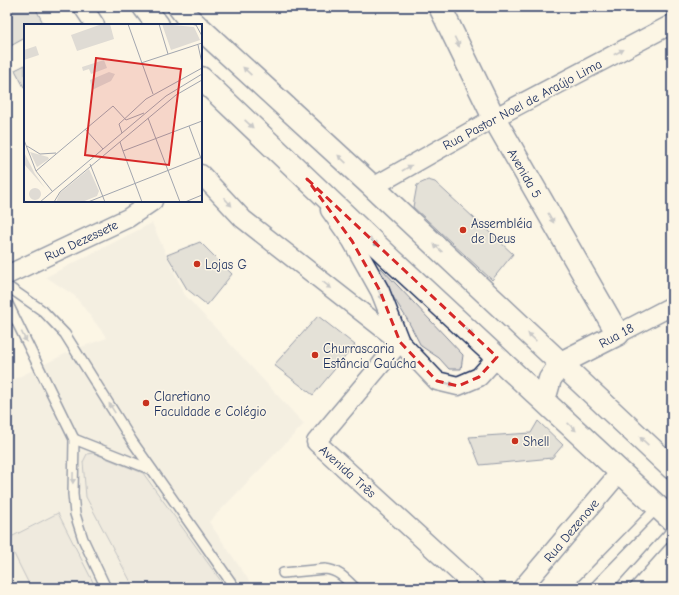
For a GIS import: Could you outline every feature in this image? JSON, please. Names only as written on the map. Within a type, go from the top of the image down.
[{"type":"main road","points":[[144,7],[157,24]]},
{"type":"main road","points":[[179,7],[195,24]]},
{"type":"main road","name":"Avenida 5","points":[[440,7],[494,118],[618,334]]},
{"type":"main road","points":[[202,31],[373,188],[672,468]]},
{"type":"main road","points":[[202,79],[669,519]]},
{"type":"main road","name":"Rua 18","points":[[561,363],[618,334]]},
{"type":"main road","points":[[544,400],[550,379],[561,363]]},
{"type":"street","points":[[83,7],[94,24]]},
{"type":"street","name":"Rua Pastor Noel de Araújo Lima","points":[[373,188],[494,118],[672,24]]},
{"type":"street","points":[[202,175],[243,219],[400,342],[437,381],[458,386],[479,377],[497,357]]},
{"type":"street","points":[[307,179],[352,240],[380,291],[400,342]]},
{"type":"street","name":"Rua Dezessete","points":[[7,275],[128,218],[152,202]]},
{"type":"street","name":"Rua 18","points":[[618,334],[672,306]]},
{"type":"street","name":"Avenida Três","points":[[400,342],[316,442],[476,588]]},
{"type":"street","name":"Rua Dezenove","points":[[522,588],[620,472]]},
{"type":"lane","points":[[7,286],[43,312],[65,334],[132,441],[235,588]]},
{"type":"lane","points":[[7,302],[74,439],[73,494],[75,514],[83,539],[106,588]]},
{"type":"lane","points":[[74,439],[152,470]]},
{"type":"lane","points":[[125,460],[130,458],[132,441]]},
{"type":"lane","points":[[579,588],[669,519]]},
{"type":"lane","points":[[620,588],[669,519]]},
{"type":"lane","points":[[283,573],[325,568],[345,577],[355,588]]},
{"type":"highlighted area","points":[[307,179],[497,357],[479,377],[458,386],[437,381],[400,342],[380,291],[352,241]]},
{"type":"shaded area","name":"Claretiano Faculdade e Colégio","points":[[152,223],[184,294],[304,424],[209,522],[254,588],[7,588],[7,383],[75,349],[107,338],[75,296],[46,277]]},
{"type":"shaded area","points":[[381,268],[463,355],[461,369],[449,369],[439,358],[421,346],[407,319],[379,274]]},
{"type":"shaded area","points":[[93,453],[143,473],[226,588],[134,588],[86,497],[83,462],[87,454]]},
{"type":"shaded area","points":[[58,513],[96,588],[31,588],[7,539]]},
{"type":"building","points":[[7,7],[35,7],[44,24],[24,24],[24,39],[7,48]]},
{"type":"building","points":[[24,66],[24,87],[15,70]]},
{"type":"building","name":"Assembléia de Deus","points":[[428,180],[435,182],[513,254],[492,280],[413,207],[417,185]]},
{"type":"building","name":"Lojas G","points":[[200,242],[232,274],[207,305],[187,289],[167,255]]},
{"type":"building","name":"Churrascaria Estância Gaúcha","points":[[318,316],[355,345],[313,395],[274,365]]},
{"type":"building","name":"Shell","points":[[538,421],[563,445],[552,458],[480,465],[469,437],[531,433]]},
{"type":"place","name":"Assembléia de Deus","points":[[463,230]]},
{"type":"place","name":"Lojas G","points":[[197,264]]},
{"type":"place","name":"Churrascaria Estância Gaúcha","points":[[315,355]]},
{"type":"place","name":"Claretiano Faculdade e Colégio","points":[[146,403]]},
{"type":"place","name":"Shell","points":[[515,441]]}]
